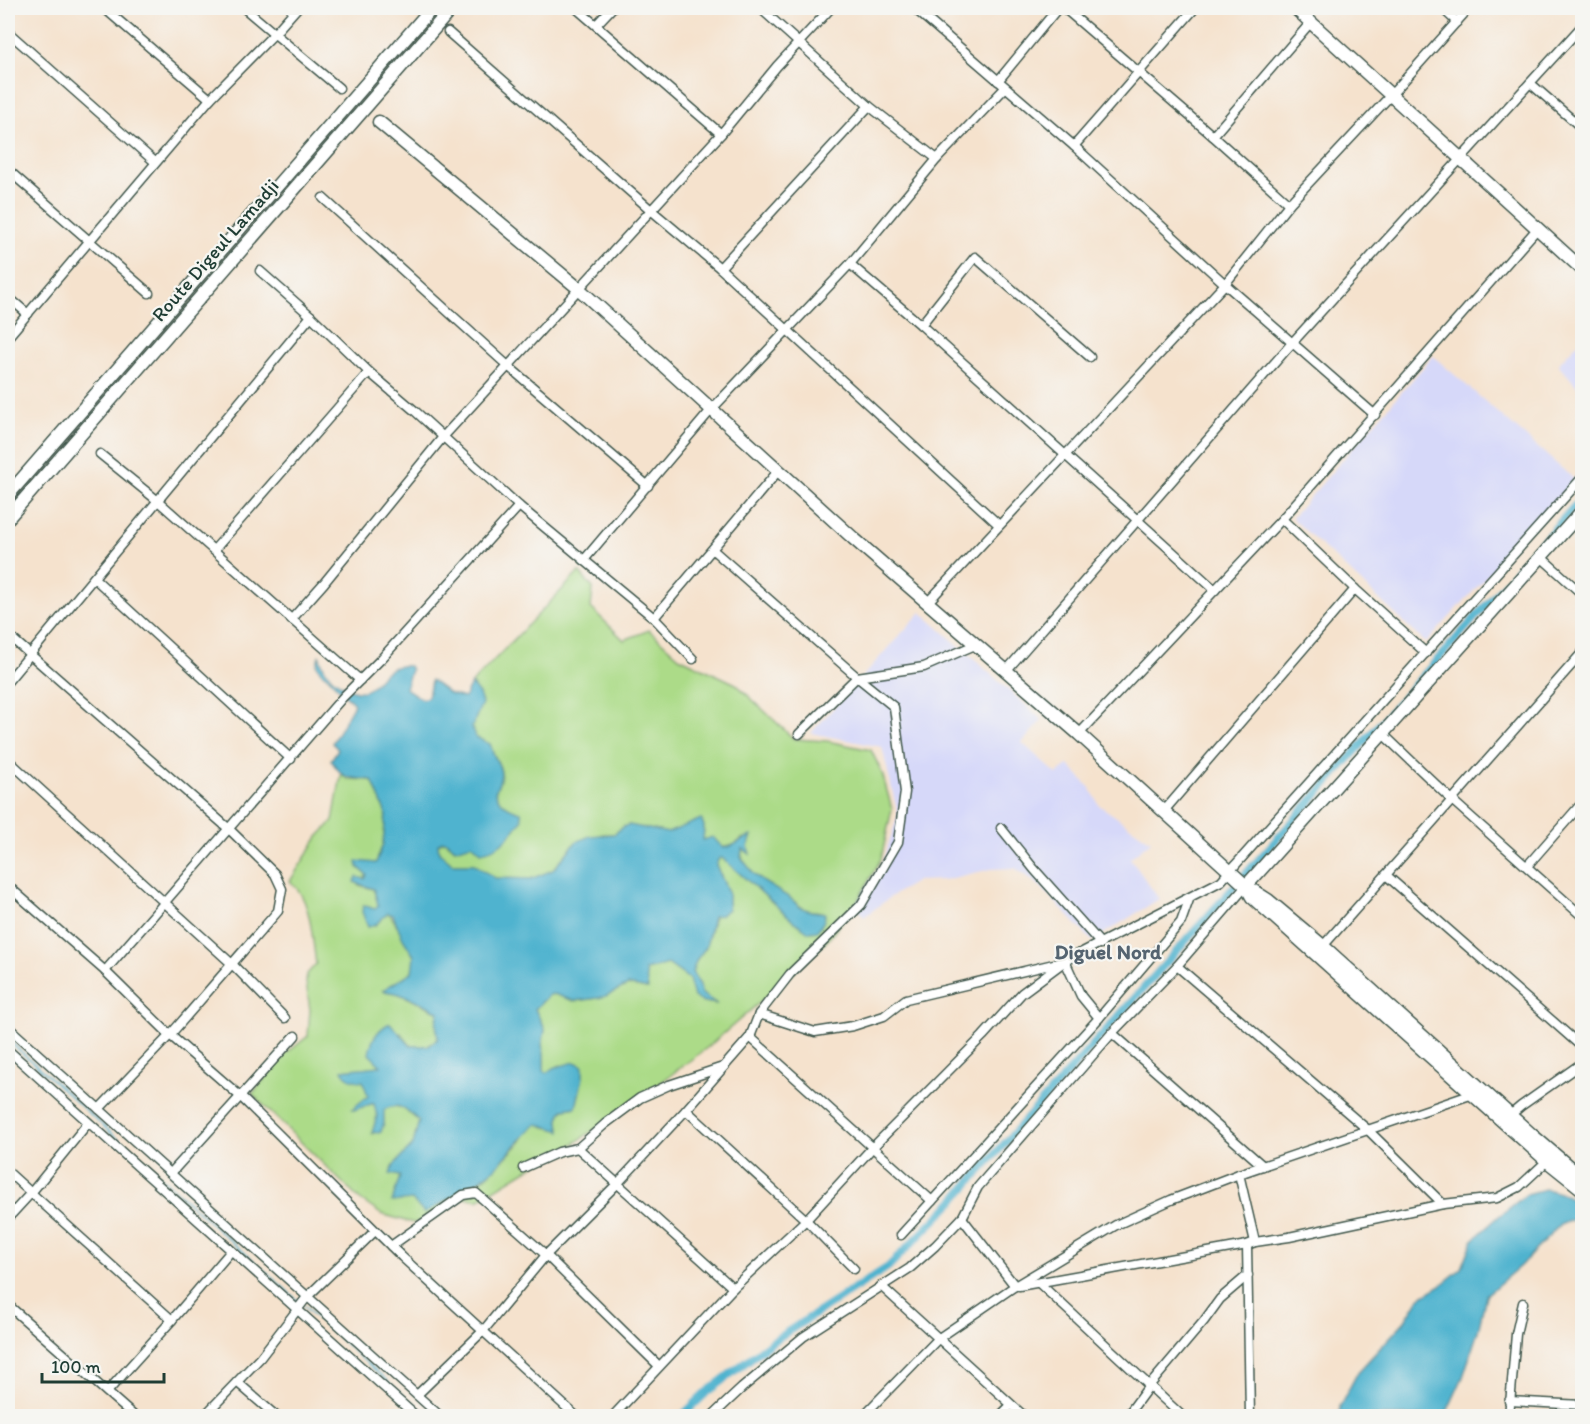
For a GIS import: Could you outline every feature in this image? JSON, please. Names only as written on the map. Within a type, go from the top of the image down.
[{"type":"street","points":[[104,8],[210,99]]},
{"type":"street","points":[[244,8],[339,88]]},
{"type":"street","points":[[8,337],[210,99],[297,8]]},
{"type":"street","points":[[8,495],[432,8]]},
{"type":"street","name":"Route Digeul Lamadji","points":[[8,518],[452,8]]},
{"type":"street","points":[[576,8],[721,134]]},
{"type":"street","points":[[597,25],[612,8]]},
{"type":"street","points":[[760,8],[869,106],[937,159]]},
{"type":"street","points":[[291,620],[443,437],[721,134],[831,8]]},
{"type":"street","points":[[914,8],[1375,415]]},
{"type":"street","points":[[926,18],[934,8]]},
{"type":"street","points":[[998,81],[1058,8]]},
{"type":"street","points":[[1064,8],[1289,204]]},
{"type":"street","points":[[1074,147],[1196,8]]},
{"type":"street","points":[[1295,8],[1582,269]]},
{"type":"street","points":[[1442,8],[1457,22]]},
{"type":"street","points":[[927,603],[1225,284],[1289,204],[1469,8]]},
{"type":"street","points":[[1213,136],[1311,22]]},
{"type":"street","points":[[1006,671],[1292,343],[1582,26]]},
{"type":"street","points":[[8,32],[155,162]]},
{"type":"street","points":[[448,32],[720,268],[999,525]]},
{"type":"street","points":[[1530,83],[1582,128]]},
{"type":"street","points":[[584,560],[711,411],[850,264],[937,159],[1005,88]]},
{"type":"street","points":[[720,268],[869,106]]},
{"type":"street","points":[[379,122],[578,288],[711,411],[927,603],[1079,734],[1238,879],[1268,900],[1323,946],[1478,1093]]},
{"type":"street","points":[[8,170],[149,293]]},
{"type":"street","points":[[323,198],[508,366],[648,486]]},
{"type":"street","points":[[1079,734],[1282,519],[1537,230]]},
{"type":"street","points":[[921,325],[975,257],[1090,357]]},
{"type":"street","points":[[850,264],[1066,454],[1215,590]]},
{"type":"street","points":[[260,272],[519,506],[654,618],[693,659]]},
{"type":"street","points":[[8,297],[28,314]]},
{"type":"street","points":[[8,681],[311,316]]},
{"type":"street","points":[[214,550],[369,372]]},
{"type":"street","points":[[100,454],[158,501],[360,680]]},
{"type":"street","points":[[654,618],[779,470]]},
{"type":"street","points":[[712,1416],[803,1337],[910,1268],[962,1218],[978,1187],[1112,1033],[1177,966],[1238,879],[1426,653],[1582,478]]},
{"type":"street","points":[[105,971],[360,680],[519,506]]},
{"type":"street","points":[[613,1416],[733,1288],[806,1220],[1022,993],[1065,961],[1101,944],[1113,935],[1221,881],[1238,879],[1383,734],[1582,511]]},
{"type":"street","points":[[1282,519],[1426,653]]},
{"type":"street","points":[[417,1395],[483,1331],[546,1255],[617,1184],[724,1067],[750,1037],[759,1014],[790,974],[861,905],[898,842],[905,792],[894,707],[713,550]]},
{"type":"street","points":[[1541,557],[1582,594]]},
{"type":"street","points":[[94,578],[291,759]]},
{"type":"street","points":[[1164,811],[1355,589]]},
{"type":"street","points":[[8,635],[229,830],[275,874],[282,889],[278,911],[170,1035],[99,1109]]},
{"type":"street","points":[[799,734],[857,677],[924,667],[975,645]]},
{"type":"street","points":[[1323,946],[1582,653]]},
{"type":"street","points":[[1383,734],[1453,801],[1582,916]]},
{"type":"street","points":[[8,760],[232,964],[285,1018]]},
{"type":"street","points":[[1527,866],[1582,803]]},
{"type":"street","points":[[1001,828],[1101,944]]},
{"type":"street","points":[[1386,875],[1582,1047]]},
{"type":"street","points":[[1238,879],[1252,897],[1564,1169],[1582,1189]]},
{"type":"street","points":[[8,886],[105,971],[170,1035],[241,1097],[375,1231],[576,1416]]},
{"type":"street","points":[[901,1235],[1099,1018],[1181,921],[1190,897]]},
{"type":"street","points":[[759,1014],[814,1032],[853,1026],[884,1016],[906,999],[1065,961]]},
{"type":"street","points":[[1065,961],[1081,996],[1099,1018]]},
{"type":"street","points":[[1177,966],[1368,1130],[1443,1204]]},
{"type":"street","points":[[8,1027],[306,1298],[440,1416]]},
{"type":"street","points":[[1112,1033],[1263,1166]]},
{"type":"street","points":[[171,1173],[295,1036]]},
{"type":"street","points":[[750,1037],[933,1201]]},
{"type":"street","points":[[8,1050],[416,1416]]},
{"type":"street","points":[[1507,1119],[1582,1063]]},
{"type":"street","points":[[523,1168],[559,1152],[578,1148],[604,1124],[640,1098],[669,1085],[724,1067]]},
{"type":"street","points":[[863,1416],[939,1338],[1015,1286],[1116,1225],[1171,1200],[1239,1174],[1478,1093]]},
{"type":"street","points":[[686,1110],[806,1220],[854,1269]]},
{"type":"street","points":[[1507,1119],[1547,1161],[1582,1178]]},
{"type":"street","points":[[8,1218],[88,1122]]},
{"type":"street","points":[[578,1148],[733,1288]]},
{"type":"street","points":[[1015,1286],[1289,1236],[1443,1204],[1497,1198],[1508,1194],[1547,1161]]},
{"type":"street","points":[[8,1172],[172,1320]]},
{"type":"street","points":[[1239,1174],[1251,1243],[1248,1275],[1250,1416]]},
{"type":"street","points":[[391,1246],[463,1195],[476,1193],[546,1255],[659,1366]]},
{"type":"street","points":[[962,1218],[1015,1286]]},
{"type":"street","points":[[204,1416],[260,1358],[306,1298],[375,1231]]},
{"type":"street","points":[[107,1392],[231,1251]]},
{"type":"street","points":[[1127,1416],[1220,1299],[1248,1275]]},
{"type":"street","points":[[1039,1283],[1182,1416]]},
{"type":"street","points":[[881,1286],[1023,1416]]},
{"type":"street","points":[[1509,1416],[1516,1334],[1523,1303]]},
{"type":"street","points":[[8,1305],[134,1416]]},
{"type":"street","points":[[237,1382],[276,1416]]},
{"type":"street","points":[[1509,1401],[1582,1405]]},
{"type":"street","points":[[1000,1416],[1011,1405]]},
{"type":"shaded area","points":[[1582,339],[1582,392],[1558,364]]},
{"type":"shaded area","points":[[1433,356],[1575,480],[1426,643],[1292,518]]},
{"type":"shaded area","points":[[921,612],[1042,720],[1022,743],[1057,774],[1069,765],[1091,789],[1099,805],[1151,841],[1130,858],[1159,899],[1092,941],[1040,886],[1015,868],[991,869],[944,880],[917,881],[864,917],[854,905],[882,864],[898,815],[882,747],[811,733]]},
{"type":"green space","points":[[579,572],[593,588],[591,608],[624,640],[649,630],[679,657],[736,684],[794,739],[827,741],[871,750],[882,773],[892,809],[881,859],[858,900],[828,940],[708,1047],[635,1102],[566,1149],[546,1158],[478,1200],[464,1197],[423,1221],[413,1223],[381,1214],[359,1199],[252,1094],[283,1056],[308,1036],[310,1010],[306,982],[307,974],[316,964],[307,908],[303,898],[290,881],[318,837],[333,821],[341,775],[348,779],[372,780],[386,814],[383,844],[376,863],[358,867],[367,875],[359,885],[373,889],[379,905],[375,909],[363,905],[375,925],[388,912],[414,958],[412,972],[384,990],[400,994],[439,1012],[436,1023],[438,1039],[427,1046],[411,1046],[401,1033],[370,1054],[381,1066],[343,1070],[363,1081],[369,1096],[353,1109],[374,1102],[377,1116],[373,1133],[384,1123],[383,1110],[389,1107],[402,1108],[419,1121],[413,1145],[394,1165],[391,1174],[400,1176],[412,1200],[440,1206],[460,1191],[484,1179],[537,1123],[560,1130],[559,1119],[564,1109],[576,1107],[583,1077],[560,1065],[546,1073],[544,1071],[542,1045],[545,1030],[535,1009],[549,995],[554,994],[574,1001],[598,998],[628,985],[647,989],[645,970],[668,964],[689,979],[700,1001],[716,1004],[701,993],[700,985],[692,972],[697,959],[706,947],[714,916],[728,909],[728,892],[716,865],[719,858],[722,858],[795,922],[810,932],[817,931],[824,921],[825,914],[804,909],[751,871],[742,857],[741,848],[749,853],[743,838],[728,847],[703,841],[704,826],[701,820],[668,833],[629,825],[614,834],[603,834],[576,842],[553,870],[531,879],[495,878],[474,864],[453,864],[439,852],[438,844],[445,841],[455,849],[521,813],[502,803],[495,792],[501,777],[500,767],[490,744],[475,738],[472,727],[476,714],[474,686],[471,684]]},
{"type":"water","points":[[319,655],[330,675],[341,684],[354,690],[363,691],[370,688],[388,671],[397,667],[409,666],[411,670],[405,688],[422,699],[428,697],[431,680],[450,694],[464,698],[471,684],[479,694],[482,703],[472,727],[475,737],[490,744],[500,767],[501,777],[495,792],[499,800],[521,812],[522,820],[504,841],[494,848],[481,852],[472,844],[455,849],[446,841],[442,841],[438,844],[439,852],[453,864],[474,864],[495,878],[531,879],[553,870],[576,842],[590,836],[614,834],[629,825],[668,833],[701,819],[704,826],[703,840],[713,837],[723,848],[752,836],[748,847],[750,854],[742,848],[741,857],[753,873],[800,907],[825,913],[824,921],[817,931],[809,932],[722,858],[719,858],[716,865],[728,892],[728,909],[721,915],[713,916],[706,947],[697,959],[692,972],[700,985],[701,993],[717,1004],[700,1001],[694,997],[689,979],[668,964],[645,970],[648,989],[628,985],[606,996],[574,1001],[554,994],[549,995],[535,1009],[545,1030],[542,1045],[544,1071],[546,1073],[553,1068],[575,1062],[583,1066],[583,1077],[576,1107],[564,1109],[562,1112],[559,1119],[561,1131],[537,1124],[487,1175],[424,1213],[412,1200],[392,1202],[400,1176],[390,1174],[394,1165],[413,1145],[419,1121],[403,1108],[390,1107],[384,1110],[381,1132],[372,1133],[377,1116],[374,1103],[352,1109],[368,1096],[363,1081],[351,1079],[342,1070],[381,1066],[369,1054],[370,1049],[379,1032],[390,1023],[411,1046],[428,1046],[438,1039],[436,1023],[439,1012],[412,998],[383,990],[412,972],[414,956],[403,939],[393,915],[388,913],[375,925],[368,927],[362,912],[363,905],[375,909],[378,905],[374,889],[354,882],[357,877],[365,879],[367,875],[358,867],[357,861],[376,863],[383,844],[386,814],[372,780],[348,777],[340,772],[331,760],[338,749],[332,743],[354,704],[321,672],[317,665]]},
{"type":"water","points":[[1545,1189],[1570,1198],[1582,1208],[1577,1218],[1560,1225],[1520,1266],[1486,1295],[1478,1331],[1463,1377],[1445,1416],[1339,1416],[1340,1406],[1358,1372],[1405,1321],[1419,1298],[1441,1285],[1462,1268],[1473,1240],[1498,1217],[1527,1194]]},
{"type":"waterway","points":[[682,1416],[707,1392],[773,1341],[888,1267],[947,1208],[1582,498]]},
{"type":"waterway","points":[[8,1040],[300,1303]]},
{"type":"waterway","points":[[304,1306],[426,1416]]},
{"type":"district","name":"Diguel Nord","points":[[1108,952]]}]
